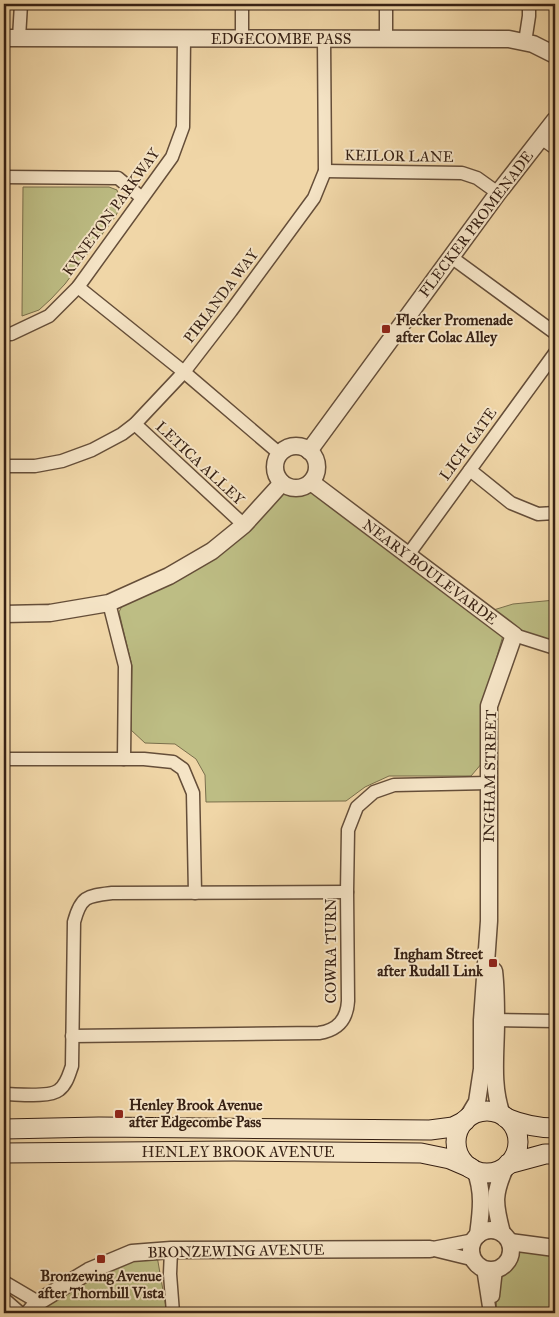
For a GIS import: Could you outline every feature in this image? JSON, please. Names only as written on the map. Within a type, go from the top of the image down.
[{"type":"main road","points":[[555,1128],[523,1125],[494,1112],[485,1111],[467,1119],[460,1128],[457,1137],[459,1154],[464,1162],[473,1169],[489,1173],[498,1171],[507,1165],[545,1154],[555,1154]]},
{"type":"main road","points":[[504,1116],[513,1125],[517,1140],[514,1156],[507,1165]]},
{"type":"main road","name":"HENLEY BROOK AVENUE","points":[[4,1129],[99,1127],[430,1130],[453,1127],[467,1119]]},
{"type":"main road","name":"HENLEY BROOK AVENUE","points":[[4,1153],[421,1153],[450,1159],[473,1169]]},
{"type":"street","points":[[11,38],[21,4]]},
{"type":"street","points":[[242,4],[242,39]]},
{"type":"street","points":[[386,4],[386,38]]},
{"type":"street","points":[[525,42],[529,4]]},
{"type":"street","name":"EDGECOMBE PASS","points":[[11,38],[509,38],[533,44],[555,55]]},
{"type":"street","name":"PIRIANDA WAY","points":[[4,466],[36,466],[62,461],[92,450],[122,434],[135,424],[184,372],[314,198],[325,171],[324,38]]},
{"type":"street","name":"KYNETON PARKWAY","points":[[4,334],[11,334],[49,316],[78,287],[172,157],[183,127],[184,39]]},
{"type":"street","name":"FLECKER PROMENADE","points":[[309,451],[498,193],[555,120]]},
{"type":"street","points":[[541,138],[555,148]]},
{"type":"street","name":"KEILOR LANE","points":[[325,171],[462,173],[478,178],[498,193]]},
{"type":"street","points":[[4,177],[118,178],[142,198]]},
{"type":"street","points":[[451,257],[555,334]]},
{"type":"street","points":[[78,287],[184,372],[280,454]]},
{"type":"street","name":"LICH GATE","points":[[408,555],[555,353]]},
{"type":"street","name":"LETICA ALLEY","points":[[135,424],[244,525]]},
{"type":"street","points":[[290,447],[303,447],[309,451],[316,462],[317,470],[311,482],[300,488],[287,486],[282,483],[275,466],[280,454],[290,447]]},
{"type":"street","points":[[470,470],[511,503],[538,514],[555,514]]},
{"type":"street","name":"NEARY BOULEVARDE","points":[[311,482],[514,635],[555,648]]},
{"type":"street","points":[[4,614],[50,613],[109,603],[169,576],[212,551],[244,525],[282,483]]},
{"type":"street","points":[[109,603],[125,666],[124,758]]},
{"type":"street","name":"INGHAM STREET","points":[[504,1116],[496,1093],[489,1021],[490,706],[514,635]]},
{"type":"street","points":[[4,759],[124,758],[173,762],[183,770],[193,792],[195,893]]},
{"type":"street","name":"COWRA TURN","points":[[72,1036],[319,1032],[332,1030],[339,1025],[347,1011],[346,892],[348,830],[357,807],[374,792],[394,785],[490,783]]},
{"type":"street","points":[[4,1094],[49,1094],[59,1091],[67,1080],[72,1066],[72,942],[74,922],[78,907],[86,898],[112,893],[346,892]]},
{"type":"street","points":[[489,1021],[555,1021]]},
{"type":"street","name":"INGHAM STREET","points":[[467,1119],[477,1102],[489,1021]]},
{"type":"street","points":[[485,1266],[503,1266],[507,1243],[495,1201],[496,1191],[507,1165]]},
{"type":"street","points":[[473,1169],[480,1185],[482,1199],[472,1254],[485,1266],[491,1313]]},
{"type":"street","points":[[476,1237],[489,1230],[507,1243],[552,1248]]},
{"type":"street","name":"BRONZEWING AVENUE","points":[[33,1308],[89,1271],[132,1254],[171,1250],[430,1249],[476,1237]]},
{"type":"street","name":"BRONZEWING AVENUE","points":[[430,1249],[485,1266]]},
{"type":"street","points":[[171,1250],[170,1274],[173,1313]]},
{"type":"street","points":[[4,1282],[33,1308]]},
{"type":"street","points":[[4,1299],[20,1313]]},
{"type":"green space","points":[[23,187],[109,187],[117,190],[121,206],[115,217],[65,284],[39,310],[22,316]]},
{"type":"green space","points":[[309,489],[504,632],[483,705],[483,762],[471,776],[389,776],[365,787],[346,801],[206,802],[205,775],[196,759],[175,744],[145,743],[131,730],[132,666],[119,612],[124,602],[190,574],[248,528],[279,495]]},
{"type":"green space","points":[[555,600],[555,644],[514,630],[487,612],[513,604]]},
{"type":"green space","points":[[513,1252],[555,1252],[555,1313],[496,1313],[497,1286],[502,1264]]},
{"type":"green space","points":[[157,1256],[167,1313],[37,1313],[56,1296],[109,1266]]},
{"type":"place","name":"Flecker Promenade after Colac Alley","points":[[386,329]]},
{"type":"place","name":"Ingham Street after Rudall Link","points":[[493,963]]},
{"type":"place","name":"Henley Brook Avenue after Edgecombe Pass","points":[[119,1114]]},
{"type":"place","name":"Bronzewing Avenue after Thornbill Vista","points":[[101,1259]]}]
